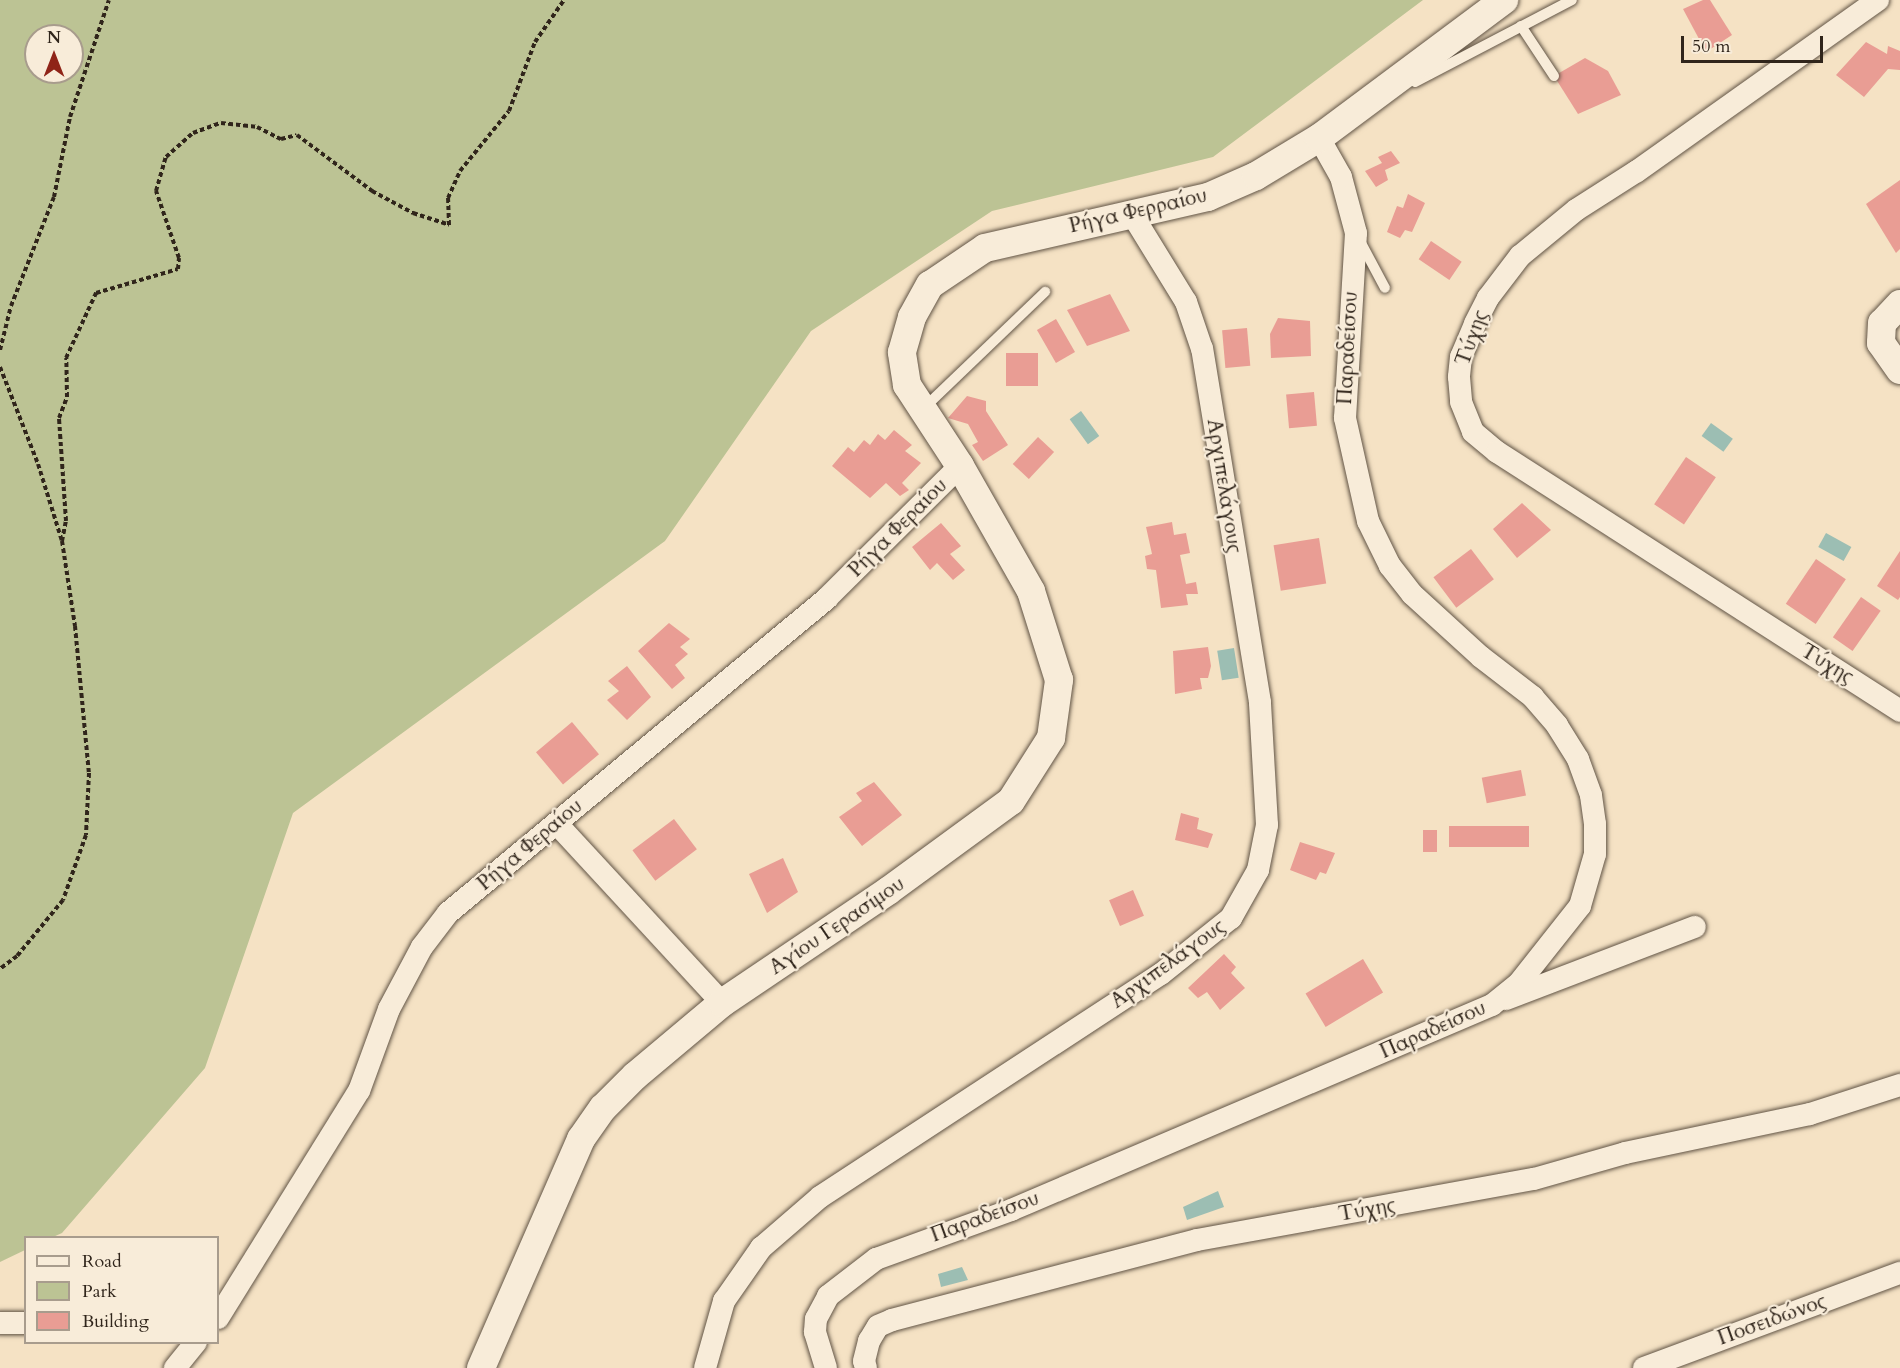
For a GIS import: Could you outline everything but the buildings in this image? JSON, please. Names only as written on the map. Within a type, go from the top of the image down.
[{"type":"street","name":"Ρήγα Φερραίου","points":[[960,466],[921,410],[907,385],[902,352],[912,317],[930,285],[985,248],[1053,230],[1133,216],[1208,197],[1256,176],[1328,130],[1504,0]]},
{"type":"street","name":"Τύχης","points":[[1878,0],[1647,165],[1576,210],[1520,256],[1488,298],[1474,324],[1461,357],[1459,377],[1461,402],[1473,432],[1497,452],[1900,711]]},
{"type":"street","name":"Παραδείσου","points":[[826,1368],[815,1332],[816,1318],[828,1296],[876,1259],[1011,1210],[1492,1005],[1519,982],[1580,906],[1595,854],[1591,795],[1578,759],[1557,725],[1533,697],[1481,657],[1412,594],[1390,566],[1368,521],[1345,418],[1356,232],[1328,130]]},
{"type":"street","name":"Αρχιπελάγους","points":[[705,1368],[724,1301],[761,1248],[820,1197],[1161,974],[1231,918],[1258,870],[1267,825],[1260,702],[1202,349],[1186,302],[1133,216]]},
{"type":"street","points":[[1900,304],[1881,323],[1881,343],[1886,355],[1900,370]]},
{"type":"street","name":"Ρήγα Φεραίου","points":[[219,1315],[358,1091],[389,1009],[422,946],[448,913],[558,825],[607,779],[827,598],[960,466]]},
{"type":"street","name":"Αγίου Γερασίμου","points":[[481,1368],[581,1139],[603,1108],[635,1076],[722,1003],[898,885],[1011,801],[1051,738],[1059,680],[1052,651],[1031,591],[960,466]]},
{"type":"street","points":[[558,825],[722,1003]]},
{"type":"street","points":[[1492,1005],[1695,927]]},
{"type":"street","name":"Τύχης","points":[[866,1368],[869,1341],[878,1326],[892,1320],[1197,1240],[1534,1179],[1625,1153],[1810,1114],[1900,1085]]},
{"type":"street","name":"Ποσειδώνος","points":[[1644,1368],[1900,1273]]},
{"type":"street","points":[[0,1323],[24,1323]]},
{"type":"street","points":[[175,1368],[194,1344]]},
{"type":"lane","points":[[1328,130],[1572,0]]},
{"type":"lane","points":[[1521,26],[1554,76]]},
{"type":"lane","points":[[1356,232],[1385,288]]},
{"type":"lane","points":[[921,410],[1045,292]]},
{"type":"path","points":[[0,350],[11,306],[54,197],[70,117],[109,0]]},
{"type":"path","points":[[62,541],[66,521],[59,418],[67,397],[66,358],[96,293],[178,268],[179,258],[156,191],[166,156],[193,133],[221,123],[257,127],[281,139],[297,135],[372,191],[413,213],[449,225],[448,198],[460,171],[509,111],[535,42],[564,0]]},
{"type":"path","points":[[0,367],[38,464],[62,541],[83,698],[88,773],[86,835],[63,900],[17,956],[0,969]]},
{"type":"green space","points":[[0,0],[1423,0],[1213,157],[992,211],[811,331],[665,541],[293,813],[205,1068],[62,1233],[55,1236],[24,1236],[24,1250],[0,1262]]},
{"type":"water","points":[[1081,411],[1099,436],[1088,444],[1070,419]]},
{"type":"water","points":[[1711,423],[1733,439],[1723,452],[1702,436]]},
{"type":"water","points":[[1826,533],[1851,547],[1844,561],[1818,547]]},
{"type":"water","points":[[1234,648],[1239,678],[1222,680],[1217,651]]},
{"type":"water","points":[[1218,1191],[1224,1207],[1187,1220],[1183,1207]]},
{"type":"water","points":[[962,1267],[968,1280],[941,1287],[938,1274]]}]
